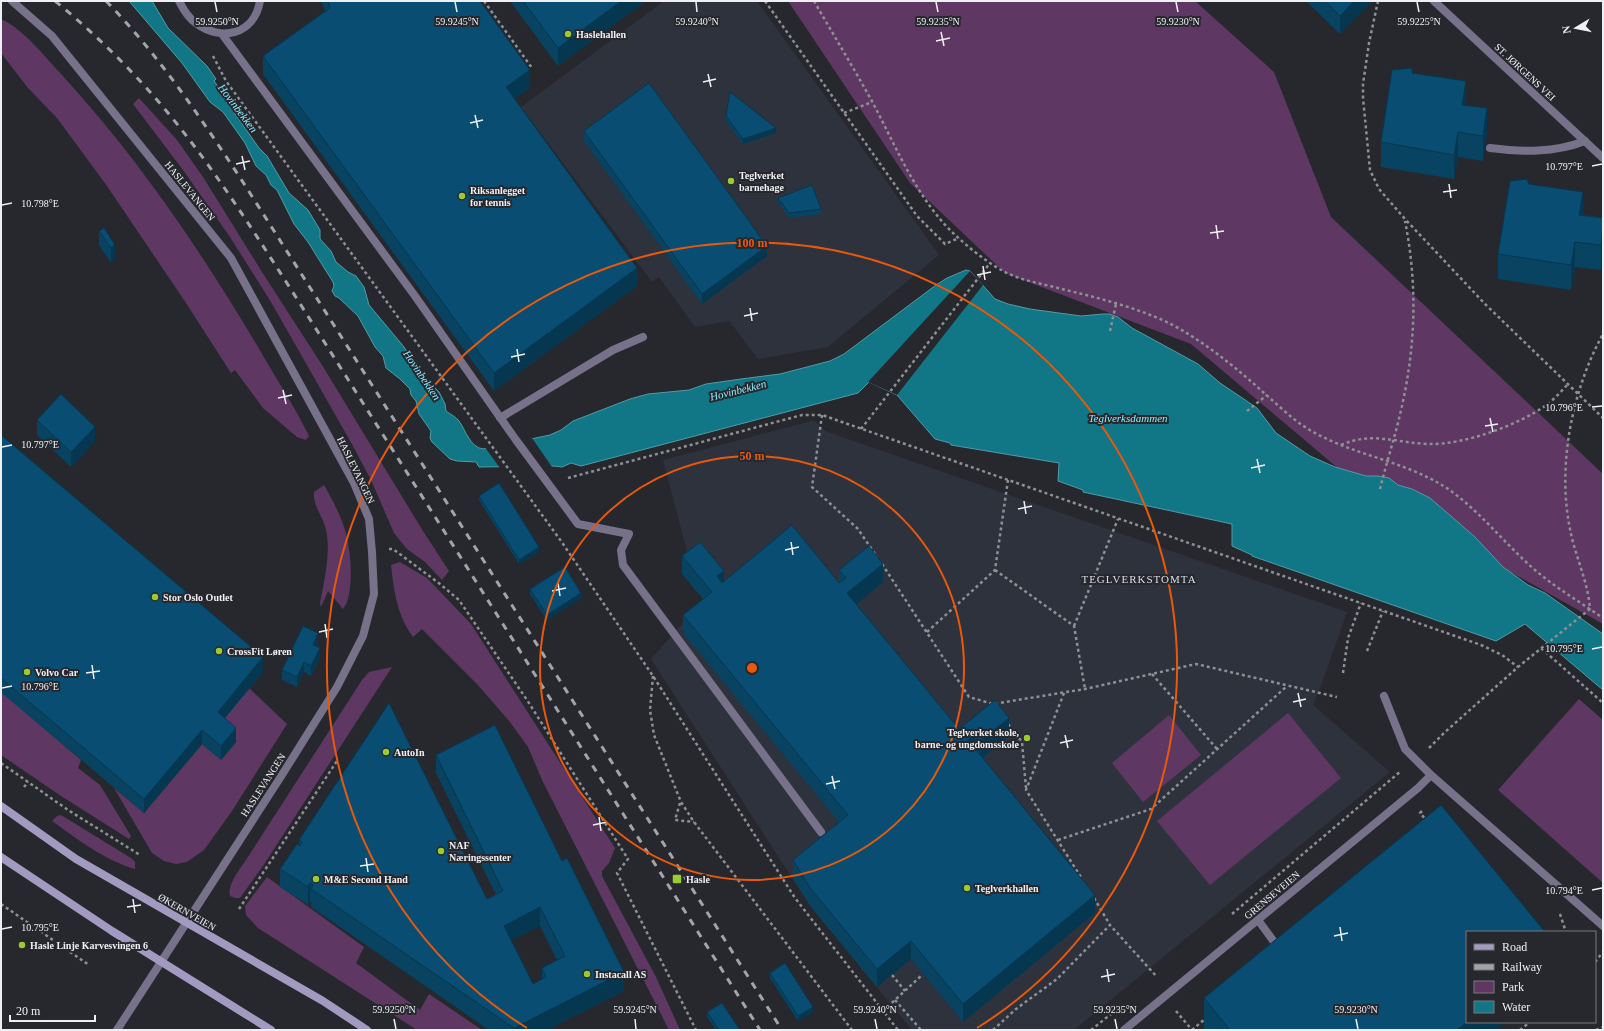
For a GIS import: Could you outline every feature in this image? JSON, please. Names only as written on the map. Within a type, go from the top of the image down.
[{"type":"main road","name":"ØKERNVEIEN","points":[[1,806],[76,859],[322,1002],[366,1030]]},
{"type":"main road","points":[[1,857],[162,962],[271,1030]]},
{"type":"street","name":"HASLEVANGEN","points":[[12,1],[52,36],[231,258],[354,483],[369,519],[374,594],[363,636],[337,687],[187,924],[117,1030]]},
{"type":"street","points":[[179,1],[184,11],[194,22],[208,31],[222,34],[236,32],[246,27],[256,14],[260,1]]},
{"type":"street","name":"ST. JØRGENS VEI","points":[[1434,1],[1603,158]]},
{"type":"street","points":[[222,34],[415,296],[500,418],[578,524],[629,534],[621,550],[623,565],[821,832]]},
{"type":"street","points":[[1490,148],[1532,151],[1570,147],[1585,141]]},
{"type":"street","points":[[500,418],[613,350],[643,337]]},
{"type":"street","points":[[1384,696],[1405,749],[1414,759],[1603,926]]},
{"type":"street","name":"GRENSEVEIEN","points":[[1124,1030],[1418,788],[1431,775]]},
{"type":"street","points":[[1258,920],[1283,954]]},
{"type":"path","points":[[484,1],[532,68]]},
{"type":"path","points":[[765,1],[917,216],[945,244],[960,238]]},
{"type":"path","points":[[814,1],[872,102],[922,196],[960,238],[990,263],[1005,272],[1026,280],[1116,304],[1161,320],[1185,332],[1242,374],[1291,417],[1306,428],[1321,437],[1429,478],[1454,494],[1486,522],[1534,569],[1558,588],[1603,618]]},
{"type":"path","points":[[1378,1],[1369,42],[1364,84],[1364,116],[1370,170],[1379,189],[1484,304],[1603,418]]},
{"type":"path","points":[[213,56],[226,81],[511,472],[653,676],[795,898],[896,1029]]},
{"type":"path","points":[[844,113],[872,102]]},
{"type":"path","points":[[1380,490],[1386,462],[1403,403],[1413,339],[1414,282],[1405,219]]},
{"type":"path","points":[[861,429],[990,263]]},
{"type":"path","points":[[1110,331],[1116,304]]},
{"type":"path","points":[[1590,609],[1589,593],[1570,530],[1564,477],[1567,448],[1579,395],[1590,359],[1603,334]]},
{"type":"path","points":[[1341,445],[1354,439],[1380,438],[1428,444],[1456,442],[1507,425],[1537,411],[1550,402],[1568,384]]},
{"type":"path","points":[[1247,411],[1267,395]]},
{"type":"path","points":[[550,486],[563,480],[802,415],[822,415],[1481,645],[1502,655],[1518,667]]},
{"type":"path","points":[[822,415],[812,487],[858,529],[969,697],[993,704],[1085,689],[1196,664],[1337,697]]},
{"type":"path","points":[[927,632],[995,570],[1008,480]]},
{"type":"path","points":[[1085,689],[1074,626],[1118,518]]},
{"type":"path","points":[[389,549],[393,549],[459,600],[527,700],[628,859],[617,873],[696,1030]]},
{"type":"path","points":[[995,570],[1074,626]]},
{"type":"path","points":[[1343,673],[1348,638],[1361,603]]},
{"type":"path","points":[[1230,916],[1414,759],[1428,749],[1518,667],[1590,609]]},
{"type":"path","points":[[1367,651],[1383,611]]},
{"type":"path","points":[[1541,648],[1603,702]]},
{"type":"path","points":[[1152,674],[1217,749]]},
{"type":"path","points":[[653,676],[650,710],[654,735],[681,802],[694,822],[852,1030]]},
{"type":"path","points":[[1058,840],[1151,809],[1287,685]]},
{"type":"path","points":[[1026,790],[1064,693]]},
{"type":"path","points":[[993,704],[997,710]]},
{"type":"path","points":[[1005,721],[1022,742],[1026,790],[1082,879]]},
{"type":"path","points":[[239,909],[337,761]]},
{"type":"path","points":[[1,763],[68,810],[140,855]]},
{"type":"path","points":[[24,787],[28,782]]},
{"type":"path","points":[[681,802],[675,820],[694,822]]},
{"type":"path","points":[[1424,809],[1420,813],[1429,824]]},
{"type":"path","points":[[1090,892],[1110,925],[1157,977]]},
{"type":"path","points":[[1,904],[89,965]]},
{"type":"path","points":[[1558,910],[1566,931]]},
{"type":"path","points":[[993,1030],[1016,1009],[1057,979],[1110,925]]},
{"type":"path","points":[[1596,961],[1603,952]]},
{"type":"path","points":[[1151,982],[1163,972]]},
{"type":"path","points":[[892,975],[905,992]]},
{"type":"path","points":[[883,1011],[921,976]]},
{"type":"path","points":[[1165,996],[1192,1030],[1210,1015]]},
{"type":"path","points":[[895,1000],[921,1030]]},
{"type":"path","points":[[1091,1030],[1115,1011]]},
{"type":"path","points":[[1520,1030],[1529,1023]]},
{"type":"path","points":[[1596,1030],[1603,1027]]},
{"type":"shaded area","name":"Teglverket barnehage","points":[[664,1],[757,1],[939,255],[828,347],[758,359],[729,321],[695,327],[659,277],[652,282],[521,107]]},
{"type":"shaded area","name":"Teglverket skole, barne- og ungdomsskole","points":[[812,421],[816,422],[825,431],[1347,612],[1313,705],[1390,772],[1074,1030],[912,1030],[810,906],[651,659],[714,588],[688,555],[663,460]]},
{"type":"green space","points":[[788,1],[1195,1],[1274,72],[1331,217],[1603,474],[1603,624],[1514,574],[1417,535],[1191,344],[1005,273],[910,183]]},
{"type":"green space","points":[[3,20],[19,30],[62,75],[117,139],[167,206],[214,276],[284,391],[309,436],[306,440],[297,437],[263,408],[235,370],[231,373],[107,186],[57,118],[28,88],[1,53],[1,21]]},
{"type":"green space","points":[[139,98],[177,140],[203,177],[322,365],[449,571],[442,580],[425,562],[407,549],[394,533],[371,480],[353,446],[271,302],[230,237],[183,170],[133,104]]},
{"type":"green space","points":[[324,485],[341,518],[349,548],[351,571],[350,583],[347,602],[343,609],[328,591],[321,607],[320,603],[327,565],[328,544],[325,526],[316,505],[314,492]]},
{"type":"green space","points":[[400,562],[427,578],[471,624],[615,848],[609,863],[602,871],[602,876],[656,977],[680,1030],[669,1030],[543,782],[528,747],[510,722],[477,684],[422,629],[413,637],[408,629],[403,620],[397,602],[393,584],[391,565]]},
{"type":"green space","points":[[392,667],[263,866],[240,898],[230,896],[230,887],[235,877],[362,680],[369,672]]},
{"type":"green space","points":[[249,688],[287,724],[232,811],[204,850],[187,862],[176,864],[164,861],[152,853],[114,788],[144,813],[202,744],[221,760],[218,726]]},
{"type":"green space","points":[[1,692],[81,760],[78,768],[100,785],[131,836],[129,839],[61,796],[1,755]]},
{"type":"green space","points":[[1579,699],[1603,720],[1603,883],[1498,790]]},
{"type":"green space","points":[[1288,713],[1341,778],[1210,885],[1157,821]]},
{"type":"green space","points":[[1169,715],[1201,755],[1143,802],[1112,763]]},
{"type":"green space","points":[[61,815],[131,858],[135,862],[135,869],[102,855],[52,821],[57,816]]},
{"type":"green space","points":[[267,877],[364,947],[356,963],[420,1010],[429,994],[482,1030],[417,1030],[258,928],[246,915],[245,906]]},
{"type":"water","name":"Teglverksdammen","points":[[129,1],[152,1],[168,28],[207,66],[216,79],[214,81],[227,99],[226,101],[259,148],[267,156],[289,193],[308,210],[320,230],[320,239],[331,251],[336,262],[348,272],[356,276],[364,287],[369,305],[404,347],[422,375],[439,392],[445,404],[446,411],[458,420],[472,442],[479,448],[483,449],[550,435],[561,430],[573,421],[630,399],[648,394],[689,390],[706,384],[780,374],[830,361],[844,354],[936,285],[947,278],[966,270],[970,271],[995,299],[1008,304],[1030,309],[1081,316],[1110,314],[1118,317],[1132,328],[1198,364],[1220,383],[1257,408],[1276,433],[1310,456],[1335,467],[1366,476],[1389,478],[1398,485],[1412,489],[1430,498],[1475,537],[1503,567],[1528,585],[1545,593],[1603,634],[1603,690],[1525,624],[1496,641],[1252,556],[1232,546],[1232,524],[1083,492],[1083,490],[1058,481],[1059,463],[951,445],[950,443],[935,439],[897,395],[869,382],[858,393],[581,466],[571,463],[562,467],[479,467],[476,462],[450,459],[432,442],[430,438],[431,431],[419,414],[416,401],[411,395],[410,389],[386,368],[383,356],[375,347],[358,316],[335,296],[332,291],[334,286],[333,282],[308,242],[294,224],[277,190],[271,185],[266,175],[256,166],[245,143],[223,112],[210,102],[182,63]]},
{"type":"pier","points":[[970,271],[983,285],[897,395],[868,382]]},
{"type":"pier","points":[[532,438],[552,467],[500,468],[484,446]]},
{"type":"building","name":"Riksanlegget for tennis","points":[[328,1],[480,1],[530,70],[506,87],[637,268],[494,373],[263,56],[330,8]]},
{"type":"building","points":[[523,1],[621,1],[558,48]]},
{"type":"building","points":[[1325,1],[1354,1],[1340,16]]},
{"type":"building","points":[[1412,68],[1412,73],[1466,81],[1462,105],[1487,108],[1483,136],[1458,132],[1454,155],[1381,142],[1392,70]]},
{"type":"building","points":[[649,83],[767,246],[702,294],[584,131]]},
{"type":"building","points":[[730,92],[776,128],[743,139],[726,116]]},
{"type":"building","points":[[1527,179],[1529,184],[1583,192],[1579,215],[1603,218],[1601,245],[1575,242],[1571,265],[1498,254],[1510,181]]},
{"type":"building","points":[[812,185],[821,209],[789,213],[778,198]]},
{"type":"building","points":[[104,228],[115,245],[111,248],[99,231]]},
{"type":"building","points":[[61,394],[95,427],[71,452],[37,420]]},
{"type":"building","points":[[1,435],[263,657],[218,712],[236,728],[221,746],[202,730],[144,799],[1,678]]},
{"type":"building","points":[[499,483],[539,547],[519,560],[479,496]]},
{"type":"building","points":[[792,525],[839,583],[846,578],[839,570],[869,546],[883,564],[847,593],[959,729],[995,700],[1009,718],[980,741],[975,735],[968,740],[1095,895],[963,1004],[911,941],[877,969],[811,889],[793,860],[848,815],[683,615],[712,592],[682,556],[700,542],[724,571],[717,576],[722,583]]},
{"type":"building","points":[[565,567],[581,593],[547,615],[530,589]]},
{"type":"building","points":[[303,626],[318,633],[313,645],[320,648],[311,666],[304,662],[297,677],[282,670]]},
{"type":"building","points":[[389,703],[487,899],[503,891],[436,755],[495,725],[562,861],[567,858],[624,972],[514,1028],[311,889],[313,885],[310,883],[308,887],[280,869],[297,844],[300,846],[302,842],[299,840]],"holes":[[[540,907],[565,956],[542,968],[546,977],[533,984],[504,926]]]},
{"type":"building","points":[[1441,805],[1544,931],[1466,931],[1466,1023],[1457,1030],[1230,1030],[1204,998]]},
{"type":"building","points":[[785,963],[813,1007],[798,1016],[770,973]]},
{"type":"building","points":[[722,1003],[740,1030],[719,1030],[707,1012]]},
{"type":"railway","points":[[55,1],[102,42],[146,87],[189,139],[235,203],[760,1030]]},
{"type":"railway","points":[[106,1],[161,64],[194,109],[241,179],[782,1030]]},
{"type":"place","name":"Haslehallen","points":[[568,34]]},
{"type":"place","name":"Teglverket barnehage","points":[[731,181]]},
{"type":"place","name":"Riksanlegget for tennis","points":[[462,196]]},
{"type":"place","name":"Stor Oslo Outlet","points":[[155,597]]},
{"type":"place","name":"CrossFit Løren","points":[[219,651]]},
{"type":"place","name":"Volvo Car","points":[[27,672]]},
{"type":"place","name":"Teglverket skole, barne- og ungdomsskole","points":[[1027,738]]},
{"type":"place","name":"AutoIn","points":[[386,752]]},
{"type":"place","name":"NAF Næringssenter","points":[[441,851]]},
{"type":"place","name":"M&E Second Hand","points":[[316,879]]},
{"type":"place","name":"Hasle","points":[[677,879]]},
{"type":"place","name":"Teglverkhallen","points":[[967,888]]},
{"type":"place","name":"Hasle Linje Karvesvingen 6","points":[[22,945]]},
{"type":"place","name":"Instacall AS","points":[[587,974]]},
{"type":"district","name":"TEGLVERKSTOMTA","points":[[1139,579]]},
{"type":"water label","name":"Hovinbekken","points":[[238,108]]},
{"type":"water label","name":"Hovinbekken","points":[[422,375]]},
{"type":"water label","name":"Hovinbekken","points":[[738,390]]}]
